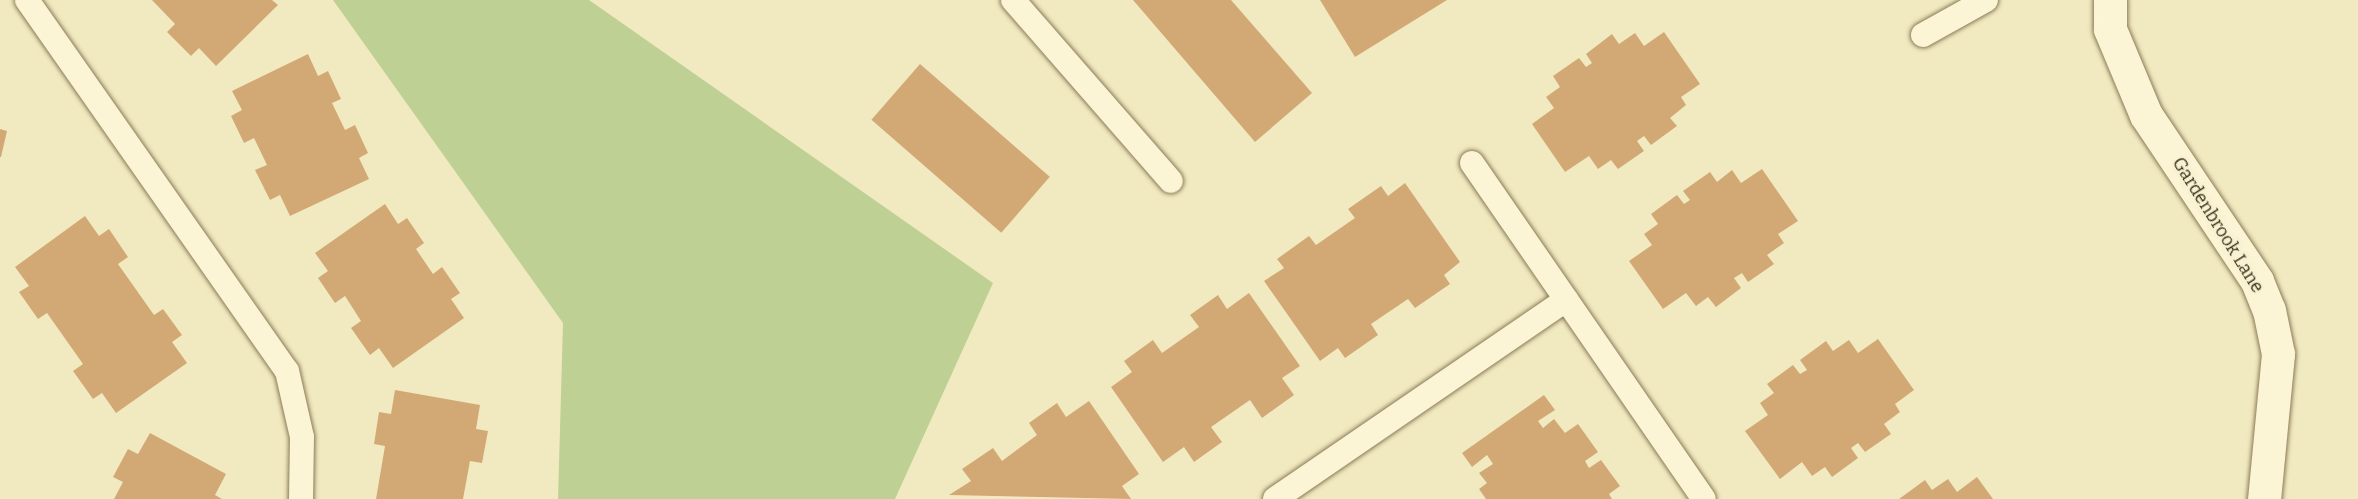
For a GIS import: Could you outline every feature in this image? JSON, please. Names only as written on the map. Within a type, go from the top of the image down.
[{"type":"street","name":"Gardenbrook Lane","points":[[2110,0],[2110,29],[2146,115],[2257,281],[2269,310],[2278,354],[2264,499]]},
{"type":"lane","points":[[27,0],[287,371],[303,438],[301,499]]},
{"type":"lane","points":[[1013,0],[1171,181]]},
{"type":"lane","points":[[1923,35],[1986,0]]},
{"type":"lane","points":[[1472,163],[1704,499]]},
{"type":"lane","points":[[1275,499],[1566,300]]},
{"type":"green space","points":[[333,0],[589,0],[993,283],[895,499],[558,499],[563,323]]},
{"type":"building","points":[[152,0],[272,0],[278,5],[216,66],[199,48],[191,56],[167,32],[175,24]]},
{"type":"building","points":[[1133,0],[1231,0],[1312,93],[1255,142]]},
{"type":"building","points":[[1320,0],[1447,0],[1355,57]]},
{"type":"building","points":[[1664,32],[1700,84],[1681,97],[1686,105],[1670,118],[1677,126],[1651,145],[1644,136],[1637,141],[1644,151],[1618,169],[1611,160],[1598,169],[1589,156],[1565,172],[1532,124],[1554,108],[1546,97],[1560,87],[1553,76],[1579,58],[1586,67],[1592,63],[1586,54],[1612,34],[1619,44],[1635,33],[1644,46]]},
{"type":"building","points":[[308,54],[318,76],[328,71],[341,99],[332,103],[345,130],[355,125],[368,153],[359,158],[369,179],[290,216],[280,195],[270,200],[255,170],[267,165],[254,138],[244,143],[231,116],[242,110],[232,91]]},
{"type":"building","points":[[920,64],[1050,177],[1001,233],[871,120]]},
{"type":"building","points":[[0,129],[7,131],[1,157],[0,157]]},
{"type":"building","points":[[1762,169],[1798,221],[1778,234],[1784,243],[1767,255],[1774,264],[1748,282],[1742,273],[1734,278],[1741,288],[1716,307],[1708,297],[1696,306],[1686,293],[1663,309],[1629,261],[1652,245],[1644,234],[1658,224],[1651,214],[1677,195],[1684,204],[1690,200],[1683,191],[1710,172],[1717,182],[1732,170],[1741,183]]},
{"type":"building","points":[[1405,183],[1460,262],[1444,275],[1450,284],[1415,308],[1408,299],[1371,324],[1378,335],[1345,358],[1338,348],[1320,361],[1264,281],[1284,268],[1277,259],[1309,236],[1316,245],[1355,218],[1348,209],[1381,186],[1388,196]]},
{"type":"building","points":[[385,204],[398,224],[407,218],[424,243],[416,249],[433,274],[442,267],[460,293],[451,299],[464,318],[393,368],[379,348],[370,355],[351,328],[361,321],[345,296],[335,303],[318,278],[328,271],[315,253]]},
{"type":"building","points":[[85,216],[99,236],[109,229],[128,257],[118,264],[154,315],[163,309],[182,335],[172,342],[187,363],[116,413],[102,393],[93,399],[73,371],[83,364],[47,313],[38,319],[19,292],[29,286],[15,267]]},
{"type":"building","points":[[1249,293],[1300,366],[1282,378],[1294,395],[1262,418],[1250,400],[1211,427],[1222,442],[1194,462],[1184,447],[1163,462],[1111,387],[1132,372],[1124,361],[1153,340],[1162,353],[1199,327],[1190,315],[1218,295],[1227,309]]},
{"type":"building","points":[[1878,339],[1914,390],[1895,404],[1900,412],[1884,424],[1891,434],[1865,452],[1858,443],[1851,448],[1858,458],[1832,477],[1825,467],[1812,476],[1802,462],[1780,479],[1745,431],[1768,415],[1760,403],[1774,393],[1767,384],[1793,365],[1800,374],[1807,370],[1800,360],[1826,341],[1833,351],[1849,340],[1858,353]]},
{"type":"building","points":[[395,390],[480,405],[476,429],[488,431],[482,463],[470,461],[463,499],[376,499],[385,446],[374,444],[379,412],[391,414]]},
{"type":"building","points":[[1544,395],[1555,410],[1538,421],[1543,428],[1554,419],[1565,433],[1578,424],[1598,452],[1585,461],[1589,468],[1601,460],[1620,486],[1609,494],[1612,499],[1486,499],[1479,489],[1487,483],[1479,473],[1493,464],[1487,455],[1472,467],[1462,453]]},
{"type":"building","points":[[1089,401],[1139,474],[1122,486],[1131,499],[949,495],[971,481],[962,469],[993,448],[1002,461],[1037,435],[1029,423],[1057,403],[1066,417]]},
{"type":"building","points":[[150,433],[226,474],[215,495],[222,499],[114,499],[123,482],[113,477],[128,449],[138,454]]},
{"type":"building","points":[[1977,477],[1993,499],[1899,499],[1925,480],[1932,490],[1948,479],[1957,492]]}]
